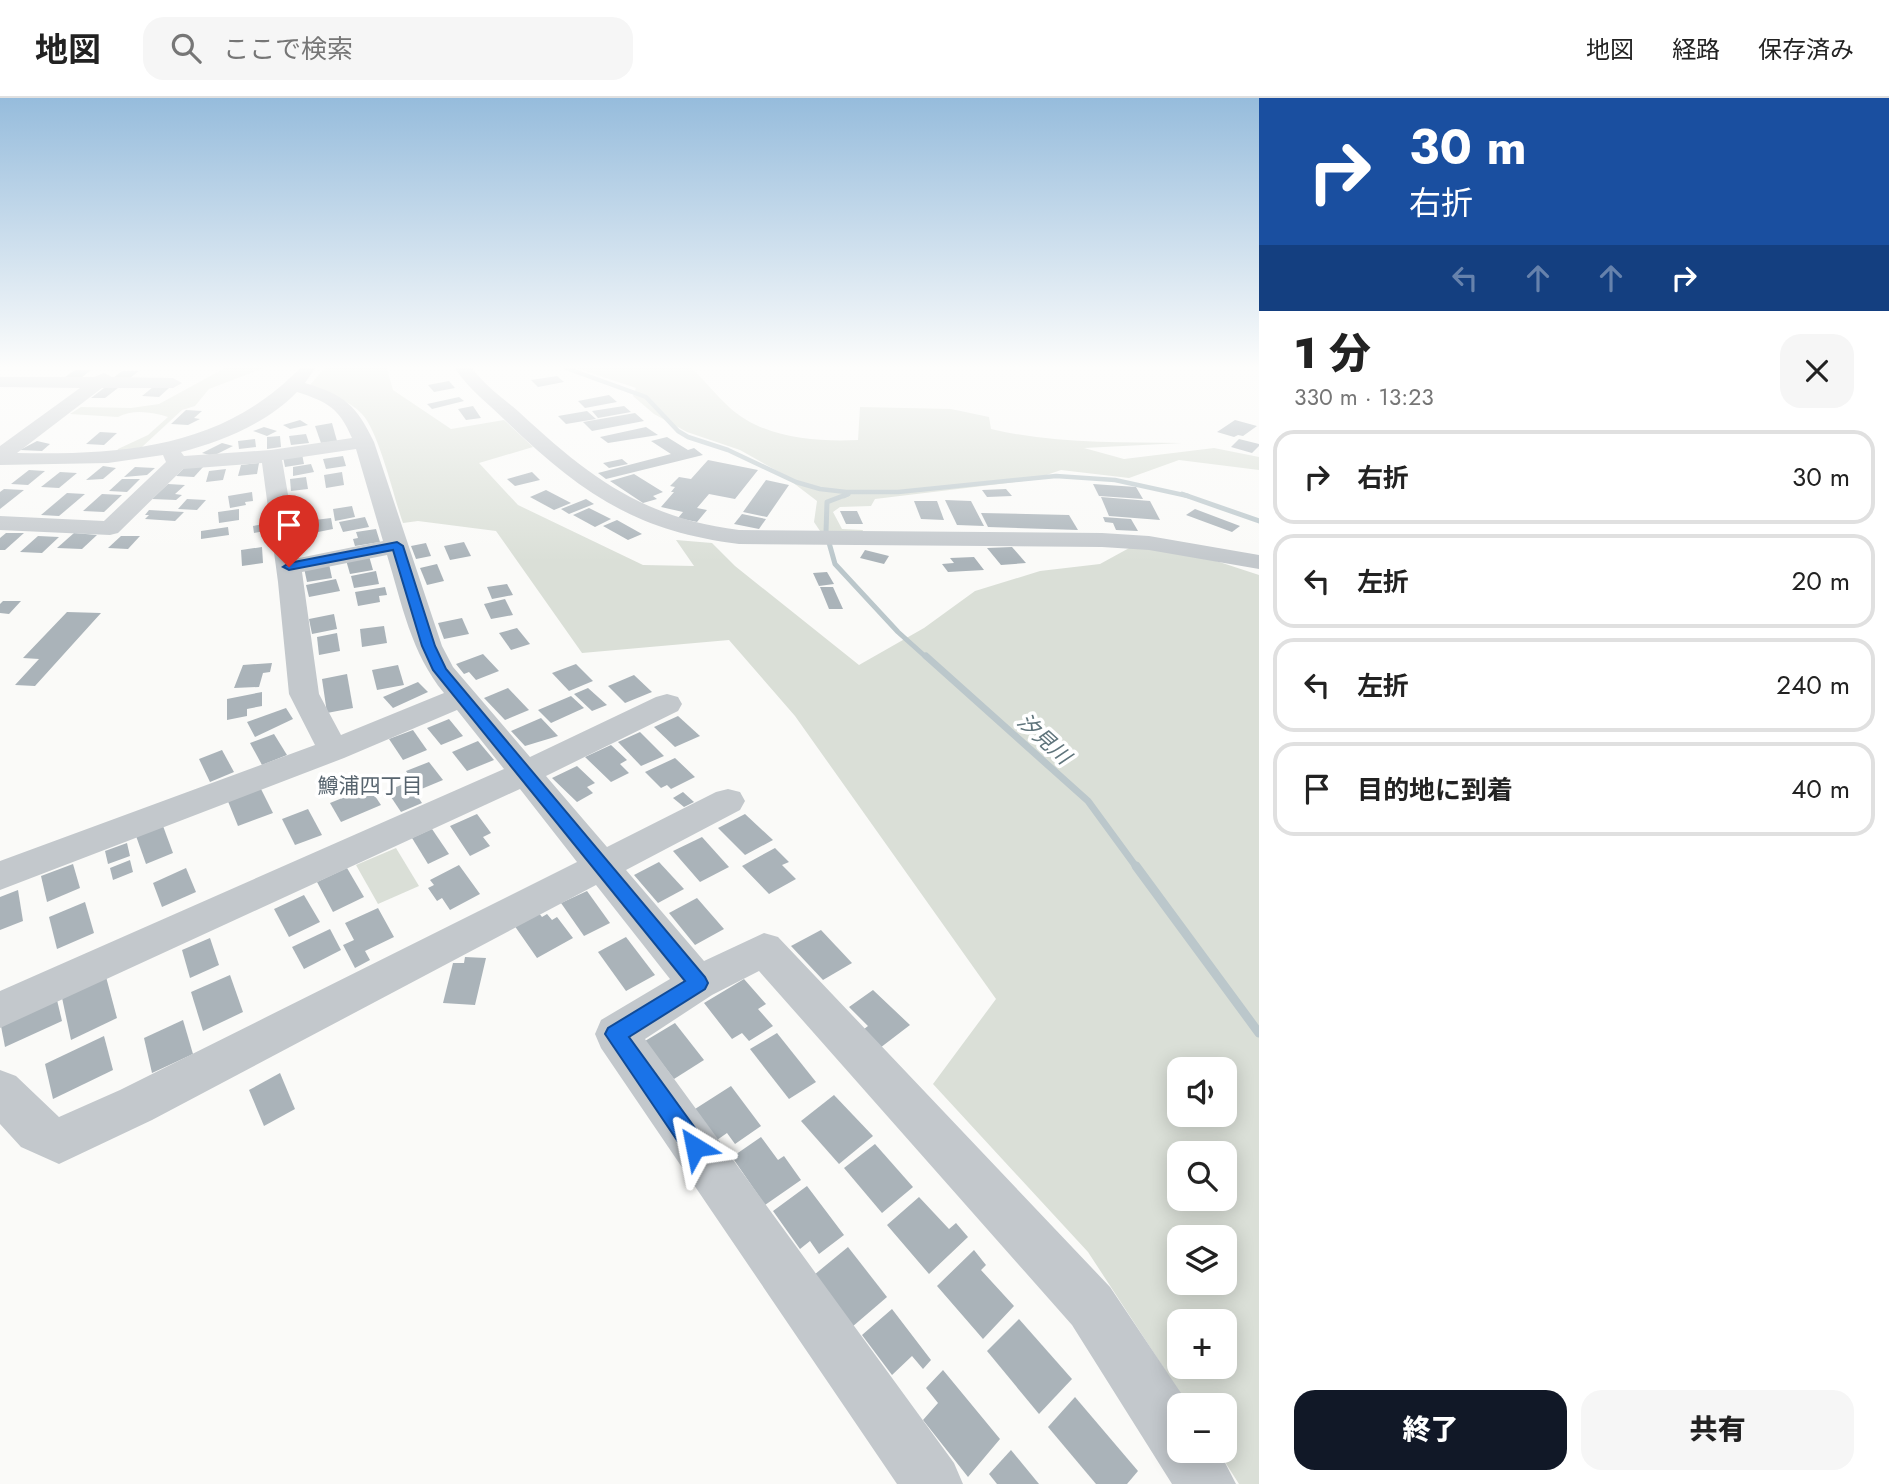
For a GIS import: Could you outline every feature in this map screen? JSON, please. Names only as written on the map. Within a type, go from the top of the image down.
[{"type":"street","points":[[0,458],[33,433]]},
{"type":"street","points":[[0,523],[110,528],[173,455],[216,433]]},
{"type":"street","points":[[361,433],[428,646],[440,670],[604,865],[698,983]]},
{"type":"street","points":[[529,433],[555,458],[587,483],[631,510],[682,529],[711,535],[826,539],[1149,542],[1259,562]]},
{"type":"street","points":[[0,458],[271,456],[365,442]]},
{"type":"street","points":[[271,456],[289,567],[304,694],[333,750]]},
{"type":"street","points":[[289,567],[397,546]]},
{"type":"street","points":[[0,877],[333,750],[464,696]]},
{"type":"street","points":[[0,1010],[526,774],[667,704]]},
{"type":"street","points":[[0,1091],[37,1131],[60,1142],[149,1099],[728,801]]},
{"type":"street","points":[[933,1484],[616,1034],[698,983],[764,949],[1091,1306],[1167,1423]]},
{"type":"street","points":[[1193,1463],[1206,1484]]},
{"type":"shaded area","points":[[157,433],[142,447],[117,452],[118,449]]},
{"type":"shaded area","points":[[373,433],[518,433],[533,447],[479,463],[518,505],[643,565],[694,566],[676,540],[712,543],[735,566],[859,665],[924,628],[975,591],[1040,571],[1100,564],[1131,547],[1201,556],[1259,575],[1259,1484],[1239,1484],[1226,1463],[1237,1463],[1237,1393],[1180,1393],[1171,1379],[1237,1379],[1237,1309],[1167,1309],[1167,1373],[1088,1252],[933,1084],[996,999],[795,716],[729,640],[582,653],[496,531],[418,521],[403,523]]},
{"type":"shaded area","points":[[689,433],[776,433],[807,439],[858,440],[858,433],[1009,433],[1086,441],[1182,443],[1084,448],[1124,459],[1214,448],[1259,457],[1259,470],[1179,460],[1129,478],[1061,470],[1032,480],[875,499],[871,506],[840,507],[833,512],[842,529],[863,530],[862,533],[822,534],[814,522],[817,501],[779,472],[740,450]]},
{"type":"shaded area","points":[[396,848],[419,886],[378,904],[356,865]]},
{"type":"building","points":[[99,433],[117,433],[104,445],[86,444]]},
{"type":"building","points":[[317,433],[335,433],[337,441],[321,443]]},
{"type":"building","points":[[620,433],[655,433],[658,435],[608,443],[600,437]]},
{"type":"building","points":[[1219,433],[1248,433],[1234,437]]},
{"type":"building","points":[[306,434],[309,443],[291,445],[289,436]]},
{"type":"building","points":[[280,436],[281,447],[267,449],[267,437]]},
{"type":"building","points":[[667,437],[688,450],[694,448],[703,455],[606,479],[598,473],[671,454],[651,441]]},
{"type":"building","points":[[255,439],[256,447],[239,449],[238,441]]},
{"type":"building","points":[[1239,439],[1259,446],[1252,453],[1231,447]]},
{"type":"building","points":[[37,441],[50,444],[42,451],[20,450]]},
{"type":"building","points":[[222,443],[233,446],[213,456],[202,453]]},
{"type":"building","points":[[302,454],[304,464],[285,467],[283,457]]},
{"type":"building","points":[[343,456],[346,466],[326,469],[323,459]]},
{"type":"building","points":[[622,459],[628,464],[609,468],[603,463]]},
{"type":"building","points":[[708,460],[758,470],[735,499],[709,494],[697,508],[707,510],[697,522],[678,518],[683,512],[661,507],[674,492],[671,492],[675,487],[670,486],[679,477],[691,479]]},
{"type":"building","points":[[259,463],[257,474],[238,476],[241,465]]},
{"type":"building","points":[[311,464],[314,472],[293,476],[293,467]]},
{"type":"building","points":[[187,465],[204,466],[194,477],[176,476]]},
{"type":"building","points":[[103,466],[116,468],[103,479],[86,480]]},
{"type":"building","points":[[135,467],[155,468],[147,475],[124,477]]},
{"type":"building","points":[[226,469],[223,480],[206,482],[209,471]]},
{"type":"building","points":[[29,470],[45,471],[28,485],[11,484]]},
{"type":"building","points":[[60,472],[77,473],[59,488],[41,487]]},
{"type":"building","points":[[342,472],[344,485],[326,488],[324,475]]},
{"type":"building","points":[[532,472],[540,480],[515,486],[507,479]]},
{"type":"building","points":[[634,474],[663,492],[653,496],[657,499],[643,503],[610,481]]},
{"type":"building","points":[[306,477],[308,489],[291,491],[290,479]]},
{"type":"building","points":[[122,479],[140,479],[127,492],[109,491]]},
{"type":"building","points":[[766,480],[789,485],[767,517],[743,512]]},
{"type":"building","points":[[168,484],[185,485],[175,494],[182,495],[176,500],[152,499]]},
{"type":"building","points":[[1093,484],[1136,487],[1143,499],[1099,496]]},
{"type":"building","points":[[4,489],[24,490],[0,509],[0,492]]},
{"type":"building","points":[[1006,489],[1012,496],[987,497],[982,490]]},
{"type":"building","points":[[546,490],[571,503],[554,510],[530,497]]},
{"type":"building","points":[[252,492],[253,501],[230,508],[228,496]]},
{"type":"building","points":[[67,493],[85,494],[59,516],[41,515]]},
{"type":"building","points":[[102,494],[122,495],[104,512],[83,511]]},
{"type":"building","points":[[1101,497],[1150,501],[1160,520],[1109,516]]},
{"type":"building","points":[[187,499],[206,500],[197,510],[178,509]]},
{"type":"building","points":[[586,499],[594,504],[569,514],[561,509]]},
{"type":"building","points":[[945,500],[971,501],[984,526],[957,525]]},
{"type":"building","points":[[914,501],[937,501],[944,520],[921,519]]},
{"type":"building","points":[[352,506],[355,517],[335,521],[333,509]]},
{"type":"building","points":[[589,508],[611,519],[595,527],[573,515]]},
{"type":"building","points":[[239,509],[239,520],[219,523],[218,512]]},
{"type":"building","points":[[1195,509],[1240,526],[1232,532],[1186,515]]},
{"type":"building","points":[[149,510],[184,512],[175,521],[145,519]]},
{"type":"building","points":[[840,511],[857,511],[863,524],[846,524]]},
{"type":"building","points":[[310,513],[313,526],[293,529],[294,516]]},
{"type":"building","points":[[981,513],[1069,515],[1078,530],[988,527]]},
{"type":"building","points":[[742,514],[766,519],[759,529],[734,524]]},
{"type":"building","points":[[365,517],[369,527],[343,532],[339,522]]},
{"type":"building","points":[[1103,517],[1131,519],[1138,531],[1116,530],[1113,523],[1105,522]]},
{"type":"building","points":[[331,518],[333,529],[318,532],[315,520]]},
{"type":"building","points":[[617,520],[642,534],[628,540],[603,526]]},
{"type":"building","points":[[269,523],[270,530],[254,533],[253,526]]},
{"type":"building","points":[[228,527],[229,535],[201,539],[201,531]]},
{"type":"building","points":[[376,529],[380,542],[355,546],[353,539],[358,538],[356,532]]},
{"type":"building","points":[[6,533],[24,533],[5,550],[0,550],[0,538]]},
{"type":"building","points":[[74,533],[97,535],[82,549],[57,548]]},
{"type":"building","points":[[38,536],[59,537],[42,553],[20,552]]},
{"type":"building","points":[[121,536],[140,536],[128,549],[108,548]]},
{"type":"building","points":[[464,542],[471,556],[450,560],[444,546]]},
{"type":"building","points":[[426,543],[431,556],[416,559],[411,546]]},
{"type":"building","points":[[262,547],[263,563],[242,566],[241,550]]},
{"type":"building","points":[[1012,547],[1026,563],[1001,565],[987,548]]},
{"type":"building","points":[[865,550],[889,556],[884,564],[860,558]]},
{"type":"building","points":[[369,556],[373,570],[350,574],[346,560]]},
{"type":"building","points":[[974,557],[984,570],[948,572],[942,564],[954,563],[950,558]]},
{"type":"building","points":[[329,564],[332,578],[307,582],[304,568]]},
{"type":"building","points":[[437,564],[444,581],[427,585],[420,568]]},
{"type":"building","points":[[376,571],[379,584],[354,588],[351,576]]},
{"type":"building","points":[[827,572],[834,584],[819,586],[813,573]]},
{"type":"building","points":[[336,579],[340,591],[309,597],[306,585]]},
{"type":"building","points":[[507,584],[513,595],[492,599],[487,587]]},
{"type":"building","points":[[385,587],[387,595],[379,596],[380,602],[358,606],[355,592]]},
{"type":"building","points":[[820,587],[833,587],[843,609],[829,609]]},
{"type":"building","points":[[505,599],[513,615],[491,619],[484,604]]},
{"type":"building","points":[[3,601],[21,601],[9,614],[0,613],[0,604]]},
{"type":"building","points":[[67,612],[101,613],[35,686],[15,685],[39,659],[23,658]]},
{"type":"building","points":[[334,614],[337,629],[312,634],[309,619]]},
{"type":"building","points":[[462,618],[469,634],[444,639],[438,623]]},
{"type":"building","points":[[384,626],[387,643],[362,647],[360,629]]},
{"type":"building","points":[[517,628],[530,644],[511,650],[499,633]]},
{"type":"building","points":[[337,633],[340,651],[319,655],[317,637]]},
{"type":"building","points":[[483,654],[499,671],[476,680],[469,672],[464,674],[456,664]]},
{"type":"building","points":[[272,663],[270,672],[263,673],[259,687],[234,688],[243,665]]},
{"type":"building","points":[[576,664],[593,681],[569,691],[552,673]]},
{"type":"building","points":[[398,665],[404,685],[377,690],[372,670]]},
{"type":"building","points":[[347,674],[353,708],[327,713],[322,679]]},
{"type":"building","points":[[634,675],[652,692],[625,703],[608,686]]},
{"type":"building","points":[[418,682],[428,692],[393,708],[383,697]]},
{"type":"building","points":[[508,688],[529,710],[505,720],[484,698]]},
{"type":"building","points":[[588,688],[607,705],[592,711],[574,694]]},
{"type":"building","points":[[262,692],[262,706],[247,709],[247,716],[227,720],[227,699]]},
{"type":"building","points":[[571,696],[584,708],[551,723],[538,710]]},
{"type":"building","points":[[286,708],[293,719],[255,737],[247,722]]},
{"type":"building","points":[[678,716],[700,736],[675,747],[654,727]]},
{"type":"building","points":[[541,718],[558,736],[525,746],[511,731]]},
{"type":"building","points":[[449,719],[463,736],[441,745],[427,728]]},
{"type":"building","points":[[413,730],[427,750],[403,760],[389,739]]},
{"type":"building","points":[[640,732],[664,756],[641,766],[618,742]]},
{"type":"building","points":[[274,734],[287,755],[262,765],[250,743]]},
{"type":"building","points":[[478,741],[494,760],[467,771],[452,752]]},
{"type":"building","points":[[611,745],[627,760],[620,764],[629,773],[611,782],[585,757]]},
{"type":"building","points":[[222,750],[234,772],[210,782],[199,759]]},
{"type":"building","points":[[675,758],[695,777],[671,789],[667,785],[661,788],[645,772]]},
{"type":"building","points":[[429,762],[443,780],[419,790],[406,771]]},
{"type":"building","points":[[577,766],[595,783],[587,787],[593,793],[577,802],[552,778]]},
{"type":"building","points":[[408,782],[422,803],[401,812],[387,791]]},
{"type":"building","points":[[260,787],[273,813],[238,826],[227,799]]},
{"type":"building","points":[[369,787],[381,805],[341,822],[330,803]]},
{"type":"building","points":[[683,792],[694,802],[684,807],[673,798]]},
{"type":"building","points":[[308,809],[322,835],[295,845],[282,819]]},
{"type":"building","points":[[477,814],[491,833],[483,837],[490,846],[470,856],[450,826]]},
{"type":"building","points":[[745,814],[773,840],[745,855],[718,828]]},
{"type":"building","points":[[163,826],[173,853],[146,864],[136,836]]},
{"type":"building","points":[[432,829],[449,854],[428,864],[412,838]]},
{"type":"building","points":[[702,837],[729,867],[700,882],[673,851]]},
{"type":"building","points":[[127,843],[130,856],[108,864],[105,851]]},
{"type":"building","points":[[775,848],[789,862],[782,865],[796,879],[769,894],[742,866]]},
{"type":"building","points":[[130,860],[133,872],[113,880],[110,868]]},
{"type":"building","points":[[659,862],[684,889],[658,903],[634,875]]},
{"type":"building","points":[[73,864],[80,888],[47,902],[41,876]]},
{"type":"building","points":[[459,865],[480,894],[450,910],[442,898],[437,901],[428,888],[434,885],[430,880]]},
{"type":"building","points":[[186,868],[196,892],[162,907],[153,883]]},
{"type":"building","points":[[347,868],[364,897],[333,912],[317,882]]},
{"type":"building","points":[[18,890],[23,921],[0,930],[0,897]]},
{"type":"building","points":[[587,891],[610,923],[584,936],[561,903]]},
{"type":"building","points":[[304,895],[320,922],[289,937],[274,909]]},
{"type":"building","points":[[697,898],[724,929],[695,945],[669,913]]},
{"type":"building","points":[[85,902],[94,933],[57,949],[49,917]]},
{"type":"building","points":[[378,908],[394,937],[365,951],[370,960],[355,968],[343,945],[354,940],[345,923]]},
{"type":"building","points":[[538,912],[542,917],[547,914],[552,920],[557,917],[573,938],[537,958],[514,925]]},
{"type":"building","points":[[330,929],[341,950],[304,969],[292,947]]},
{"type":"building","points":[[821,930],[852,963],[823,980],[791,946]]},
{"type":"building","points":[[626,937],[655,975],[626,991],[598,952]]},
{"type":"building","points":[[210,938],[219,965],[190,978],[182,950]]},
{"type":"building","points":[[465,957],[486,958],[475,1005],[443,1003],[453,963],[464,963]]},
{"type":"building","points":[[105,973],[117,1018],[71,1040],[61,993]]},
{"type":"building","points":[[230,975],[243,1012],[203,1031],[191,992]]},
{"type":"building","points":[[744,979],[766,1004],[758,1009],[773,1026],[749,1041],[742,1033],[732,1039],[704,1003]]},
{"type":"building","points":[[873,990],[910,1025],[876,1051],[859,1033],[868,1026],[849,1007]]},
{"type":"building","points":[[57,1000],[62,1021],[5,1047],[1,1026]]},
{"type":"building","points":[[183,1020],[193,1054],[152,1073],[144,1038]]},
{"type":"building","points":[[675,1023],[704,1060],[674,1079],[645,1041]]},
{"type":"building","points":[[777,1033],[816,1082],[789,1099],[750,1049]]},
{"type":"building","points":[[104,1036],[113,1070],[53,1099],[45,1064]]},
{"type":"building","points":[[280,1073],[295,1109],[264,1126],[249,1090]]},
{"type":"building","points":[[731,1086],[761,1126],[735,1144],[727,1133],[717,1140],[695,1109]]},
{"type":"building","points":[[834,1095],[873,1136],[839,1164],[801,1121]]},
{"type":"building","points":[[761,1137],[778,1160],[784,1156],[801,1180],[765,1205],[732,1157]]},
{"type":"building","points":[[875,1144],[913,1187],[882,1213],[844,1168]]},
{"type":"building","points":[[807,1186],[844,1235],[819,1254],[810,1241],[800,1249],[773,1211]]},
{"type":"building","points":[[919,1197],[949,1229],[956,1223],[968,1237],[929,1274],[887,1225]]},
{"type":"building","points":[[848,1247],[887,1297],[852,1327],[814,1275]]},
{"type":"building","points":[[974,1250],[986,1265],[981,1270],[1014,1306],[983,1339],[937,1286]]},
{"type":"building","points":[[892,1309],[931,1360],[923,1369],[912,1356],[892,1375],[862,1335]]},
{"type":"building","points":[[1019,1319],[1072,1379],[1039,1414],[987,1351]]},
{"type":"building","points":[[943,1370],[1000,1439],[968,1477],[923,1420],[938,1403],[926,1388]]},
{"type":"building","points":[[1075,1397],[1138,1471],[1127,1484],[1096,1484],[1048,1427]]},
{"type":"building","points":[[1011,1450],[1039,1484],[997,1484],[989,1474]]},
{"type":"waterway","points":[[681,433],[728,450],[796,482],[820,489],[898,492],[1056,476],[1115,480],[1187,496]]},
{"type":"waterway","name":"汐見川","points":[[844,496],[848,494],[827,502],[826,532],[835,564],[898,632],[927,658]]},
{"type":"waterway","points":[[1182,494],[1187,496]]},
{"type":"waterway","points":[[1187,496],[1259,521]]},
{"type":"waterway","name":"汐見川","points":[[926,656],[1088,801],[1137,868]]},
{"type":"waterway","name":"汐見川","points":[[1136,866],[1259,1033]]},
{"type":"district","name":"鱒浦四丁目","points":[[370,786]]},
{"type":"route","points":[[289,567],[397,546],[428,646],[440,670],[604,865],[698,983],[616,1034],[695,1147]]}]
